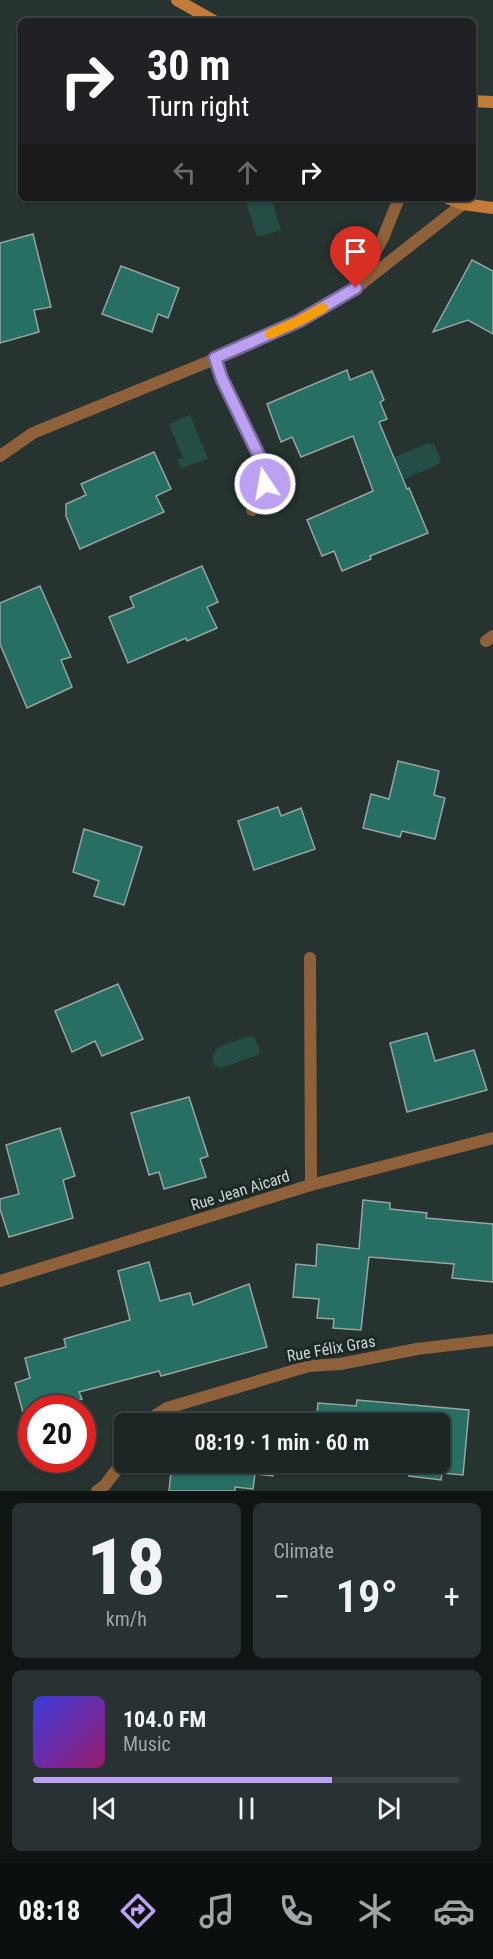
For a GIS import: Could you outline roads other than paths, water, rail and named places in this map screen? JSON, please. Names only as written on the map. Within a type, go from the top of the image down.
[{"type":"main road","points":[[177,0],[209,18]]},
{"type":"main road","points":[[476,101],[493,102]]},
{"type":"main road","points":[[455,201],[492,209]]},
{"type":"street","points":[[356,288],[383,238],[398,201]]},
{"type":"street","points":[[0,456],[33,433],[299,321],[356,288],[463,204]]},
{"type":"street","points":[[215,358],[222,379],[264,466],[265,484],[252,510]]},
{"type":"street","points":[[310,958],[311,1185]]},
{"type":"street","name":"Rue Jean Aicard","points":[[0,1281],[311,1185],[493,1138]]},
{"type":"street","name":"Rue Félix Gras","points":[[159,1413],[167,1408],[309,1366],[340,1364],[417,1349],[493,1340]]},
{"type":"street","points":[[97,1491],[114,1473]]}]
